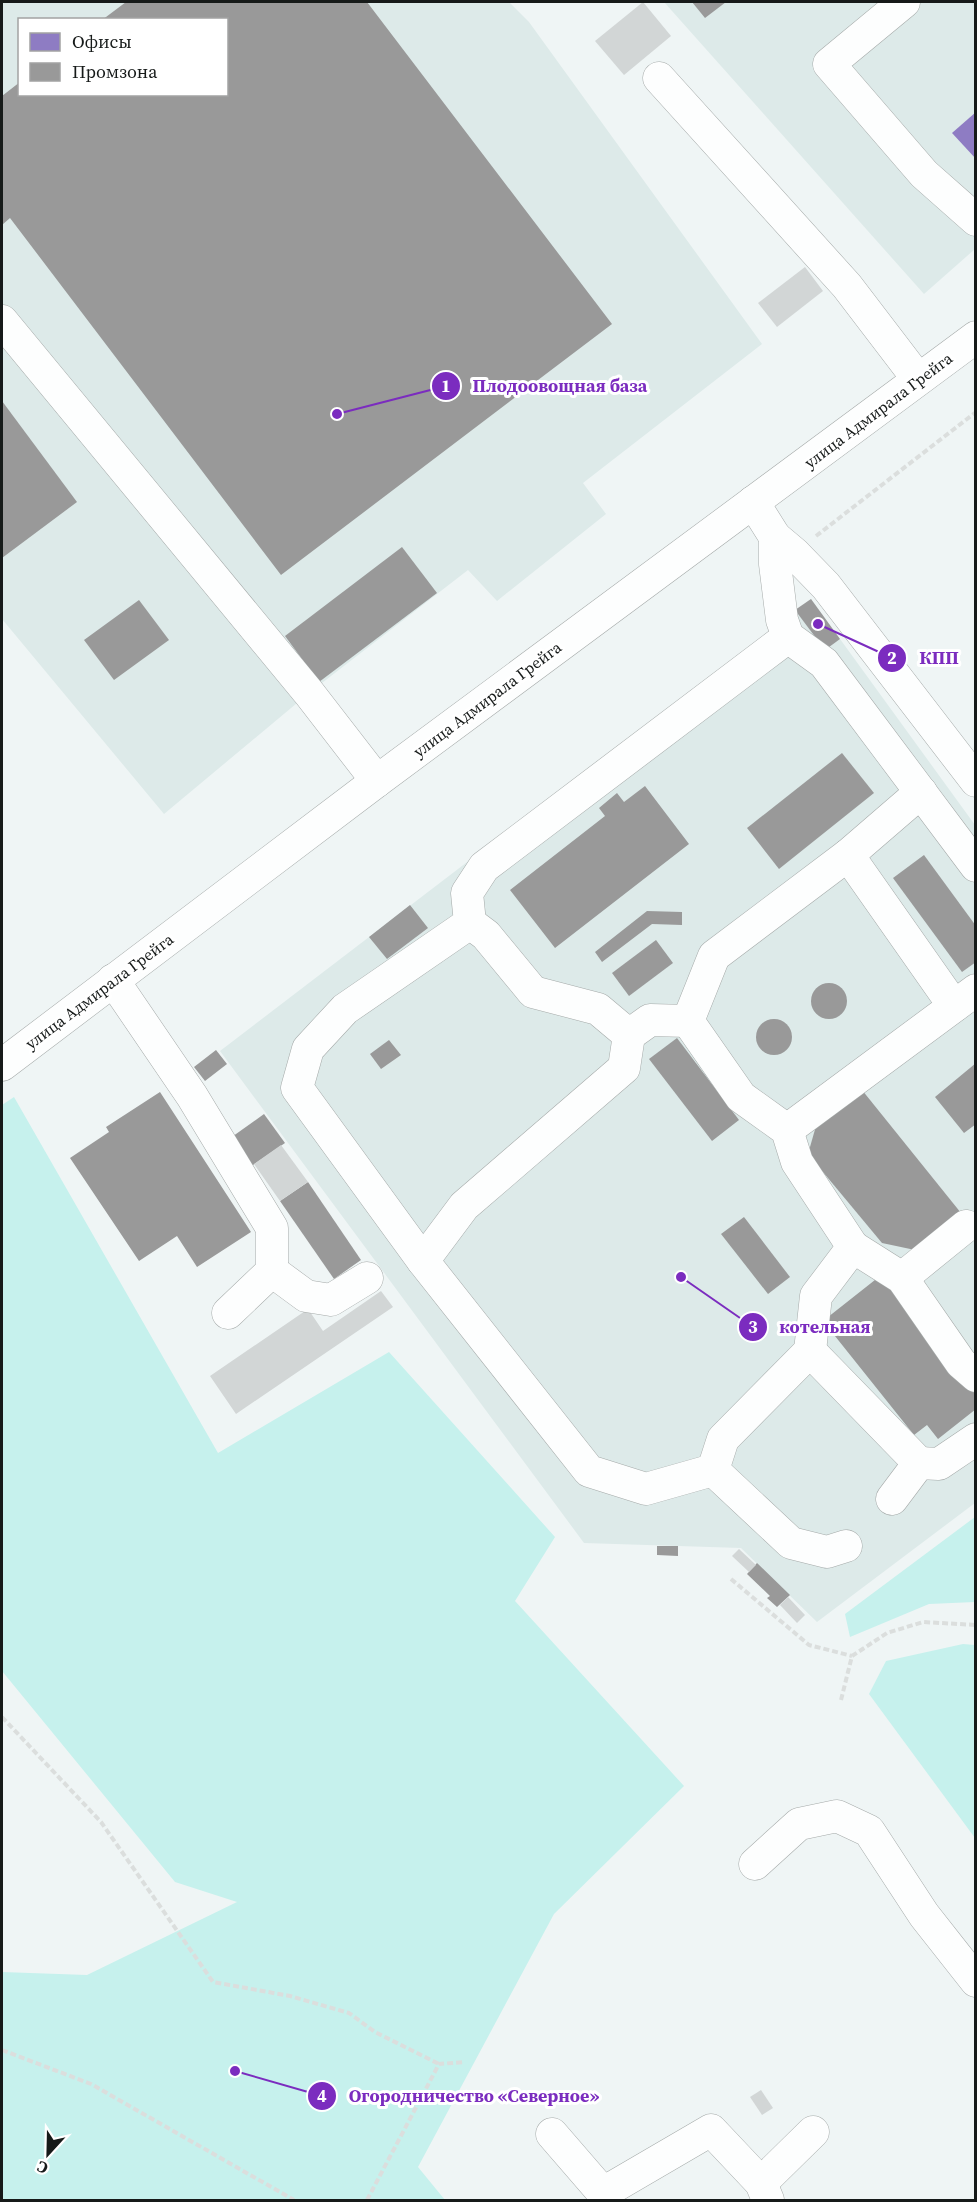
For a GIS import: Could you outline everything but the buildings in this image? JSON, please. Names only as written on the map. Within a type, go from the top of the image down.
[{"type":"street","points":[[904,2],[829,64],[924,174],[975,220]]},
{"type":"street","points":[[659,78],[847,286],[918,380]]},
{"type":"street","points":[[2,321],[309,693],[377,781]]},
{"type":"street","name":"улица Адмирала Грейга","points":[[2,1065],[377,781],[975,337]]},
{"type":"street","points":[[753,502],[785,545],[826,586],[962,751],[975,781]]},
{"type":"street","points":[[785,545],[775,564],[782,620],[788,637],[824,663],[975,866]]},
{"type":"street","points":[[628,1035],[598,1009],[533,992],[486,935],[470,923],[467,893],[484,867],[788,637]]},
{"type":"street","points":[[688,1022],[714,956],[848,855],[921,792]]},
{"type":"street","points":[[787,1130],[965,998],[848,855]]},
{"type":"street","points":[[470,923],[345,1009],[308,1048],[297,1088],[423,1261],[589,1471],[646,1489],[713,1470]]},
{"type":"street","points":[[113,980],[192,1096],[272,1228],[272,1271],[228,1312]]},
{"type":"street","points":[[423,1261],[464,1206],[624,1068],[628,1035],[650,1020],[688,1022]]},
{"type":"street","points":[[688,1022],[741,1097],[787,1130],[797,1162],[853,1247],[902,1278],[961,1363],[975,1376]]},
{"type":"street","points":[[902,1278],[966,1226]]},
{"type":"street","points":[[713,1470],[723,1439],[810,1351],[816,1296],[853,1247]]},
{"type":"street","points":[[272,1271],[306,1296],[331,1300],[367,1278]]},
{"type":"street","points":[[810,1351],[919,1463],[939,1464],[975,1439]]},
{"type":"street","points":[[891,1498],[919,1463]]},
{"type":"street","points":[[713,1470],[791,1543],[827,1552],[846,1546]]},
{"type":"street","points":[[755,1864],[799,1824],[837,1816],[869,1831],[924,1915],[975,1981]]},
{"type":"street","points":[[552,2134],[603,2193],[711,2130],[764,2192],[813,2132]]},
{"type":"path","points":[[785,545],[975,412]]},
{"type":"path","points":[[731,1579],[809,1645],[852,1656]]},
{"type":"path","points":[[841,1700],[852,1656],[887,1633],[923,1622],[975,1625]]},
{"type":"path","points":[[2,1717],[101,1822],[213,1982],[290,1996],[349,2013],[375,2032],[439,2064],[465,2062]]},
{"type":"path","points":[[2,2050],[91,2084],[294,2200]]},
{"type":"path","points":[[367,2200],[439,2064]]},
{"type":"shaded area","points":[[2,2],[509,2],[529,22],[762,344],[583,483],[606,514],[497,601],[468,570],[309,693],[164,814],[2,619]]},
{"type":"shaded area","points":[[664,2],[975,2],[975,249],[924,294]]},
{"type":"shaded area","points":[[811,599],[975,825],[975,1503],[817,1622],[741,1548],[584,1543],[220,1051]]},
{"type":"shaded area","points":[[14,1097],[218,1453],[389,1352],[555,1537],[515,1601],[684,1786],[554,1914],[418,2167],[445,2200],[2,2200],[2,1972],[87,1975],[237,1902],[175,1882],[2,1671],[2,1105]]},
{"type":"shaded area","points":[[975,1517],[975,1602],[929,1604],[850,1637],[845,1614]]},
{"type":"shaded area","points":[[963,1644],[975,1645],[975,1838],[869,1694],[886,1661]]},
{"type":"place","name":"Плодоовощная база","points":[[337,414]]},
{"type":"place","name":"КПП","points":[[818,624]]},
{"type":"place","name":"котельная","points":[[681,1277]]},
{"type":"place","name":"Огородничество «Северное»","points":[[235,2071]]}]
